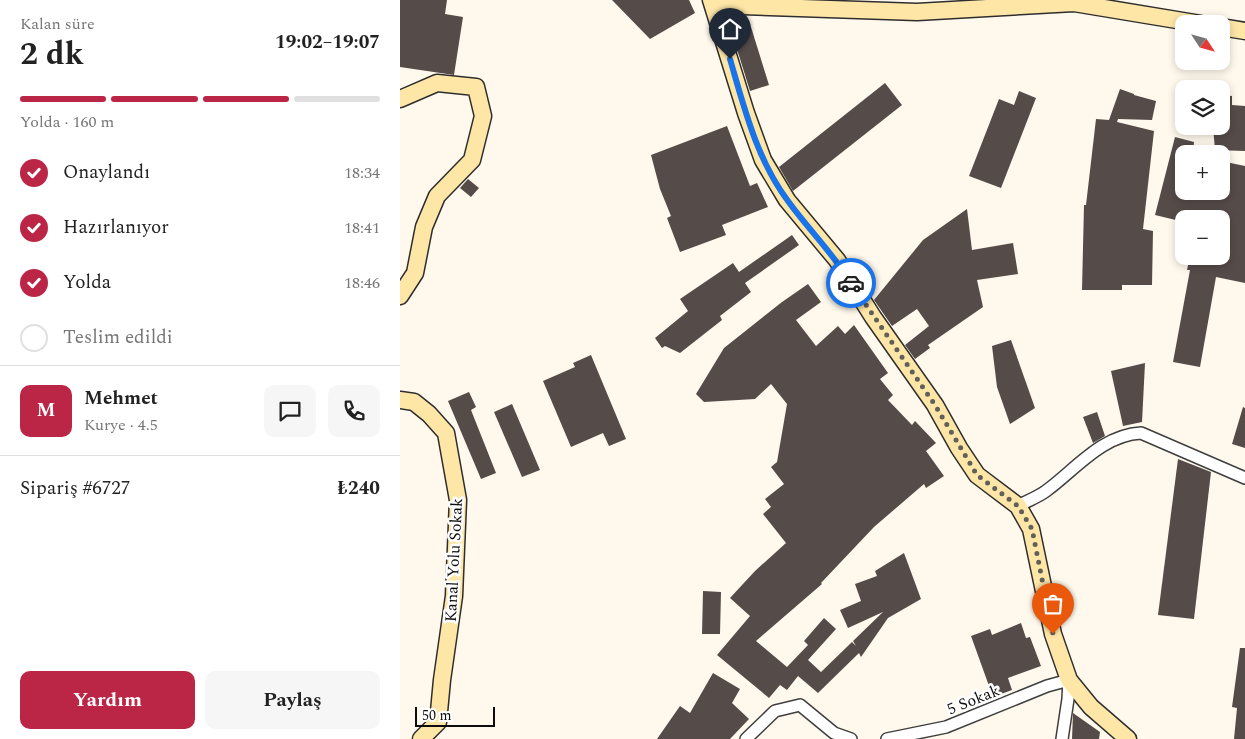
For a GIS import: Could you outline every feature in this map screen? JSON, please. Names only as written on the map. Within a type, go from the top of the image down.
[{"type":"street","points":[[1128,739],[1091,707],[1069,680],[1053,634],[1032,529],[1018,506],[977,475],[935,405],[873,317],[837,260],[787,200],[763,160],[746,113],[713,2],[917,12],[1074,2],[1175,19]]},
{"type":"street","points":[[1230,28],[1245,31]]},
{"type":"street","points":[[400,99],[437,83],[476,87],[483,116],[472,160],[437,196],[424,227],[415,273],[400,296]]},
{"type":"street","name":"Kanal Yolu Sokak","points":[[400,400],[414,402],[429,414],[446,433],[458,500],[454,596],[438,722],[421,739]]},
{"type":"street","points":[[1018,506],[1046,491],[1085,458],[1113,440],[1128,434],[1141,433],[1245,478]]},
{"type":"street","points":[[1062,739],[1069,680]]},
{"type":"street","name":"5 Sokak","points":[[887,739],[946,727],[1047,686],[1069,680]]},
{"type":"street","points":[[746,739],[775,711],[800,705],[834,733],[850,739]]},
{"type":"building","points":[[400,0],[447,0],[445,14],[463,17],[454,75],[400,67]]},
{"type":"building","points":[[612,0],[689,0],[695,13],[650,39]]},
{"type":"building","points":[[751,27],[769,85],[750,91],[732,33]]},
{"type":"building","points":[[885,83],[902,105],[793,191],[779,167]]},
{"type":"building","points":[[1120,89],[1156,101],[1152,120],[1118,119],[1117,122],[1154,131],[1143,229],[1153,231],[1152,285],[1122,285],[1122,290],[1082,290],[1084,205],[1086,205],[1096,119],[1109,120]]},
{"type":"building","points":[[1019,91],[1036,98],[1001,188],[969,176],[999,99],[1014,105]]},
{"type":"building","points":[[1230,96],[1232,96],[1232,105],[1245,106],[1245,151],[1230,150],[1230,145],[1215,145],[1214,135],[1230,135]]},
{"type":"building","points":[[727,126],[750,186],[757,183],[768,207],[722,225],[726,235],[680,252],[667,218],[671,216],[660,189],[651,155]]},
{"type":"building","points":[[1175,137],[1194,142],[1194,145],[1175,145],[1175,200],[1230,200],[1230,163],[1245,166],[1245,283],[1216,277],[1200,367],[1173,362],[1190,270],[1187,270],[1188,265],[1230,265],[1230,210],[1175,210],[1175,220],[1155,215]]},
{"type":"building","points":[[468,179],[479,188],[471,197],[460,188]]},
{"type":"building","points":[[967,209],[972,250],[1013,243],[1018,274],[977,280],[983,307],[928,345],[930,348],[915,359],[905,345],[929,326],[917,309],[892,326],[874,300],[923,240]]},
{"type":"building","points":[[792,235],[799,245],[745,283],[751,292],[720,316],[722,320],[680,353],[665,346],[662,348],[655,338],[688,311],[680,299],[733,263],[739,272]]},
{"type":"building","points":[[808,284],[821,302],[796,320],[816,346],[838,326],[845,334],[854,325],[888,373],[880,379],[893,395],[888,400],[912,425],[915,421],[936,443],[926,451],[944,476],[926,488],[924,484],[874,527],[822,584],[756,641],[787,667],[808,645],[804,641],[824,618],[836,629],[808,660],[821,672],[852,642],[856,646],[853,641],[883,612],[848,628],[840,610],[861,601],[855,584],[877,576],[875,571],[904,553],[921,599],[888,618],[861,657],[859,653],[818,693],[798,676],[787,690],[780,685],[769,698],[717,655],[750,616],[730,598],[755,571],[786,543],[763,514],[771,507],[765,499],[784,484],[771,467],[777,462],[787,404],[771,384],[755,399],[704,402],[696,394],[724,348]]},
{"type":"building","points":[[1011,340],[1035,408],[1010,424],[997,387],[992,346]]},
{"type":"building","points":[[591,355],[626,439],[609,446],[603,433],[571,447],[543,381],[575,367],[573,363]]},
{"type":"building","points":[[1145,363],[1142,422],[1123,426],[1111,371]]},
{"type":"building","points":[[469,392],[476,407],[471,410],[496,473],[481,479],[448,401]]},
{"type":"building","points":[[512,404],[540,470],[522,477],[494,412]]},
{"type":"building","points":[[1243,407],[1245,408],[1245,448],[1232,444]]},
{"type":"building","points":[[1097,412],[1105,436],[1093,443],[1083,417]]},
{"type":"building","points":[[1178,459],[1211,472],[1194,619],[1158,615]]},
{"type":"building","points":[[703,591],[721,592],[720,634],[702,634]]},
{"type":"building","points":[[1021,623],[1026,638],[1030,637],[1041,666],[1008,678],[1012,690],[993,697],[971,636],[990,629],[992,635]]},
{"type":"building","points":[[1240,648],[1245,648],[1245,739],[1234,739],[1237,708],[1232,707]]},
{"type":"building","points":[[713,673],[740,689],[732,703],[749,719],[730,739],[657,739],[680,706],[690,713]]},
{"type":"building","points":[[1073,713],[1100,732],[1099,739],[1072,739]]},
{"type":"way so far","points":[[851,283],[935,405],[959,448],[977,475],[1018,506],[1032,529],[1053,634]]},
{"type":"route","points":[[730,59],[746,113],[763,160],[787,200],[837,260],[851,283]]}]
